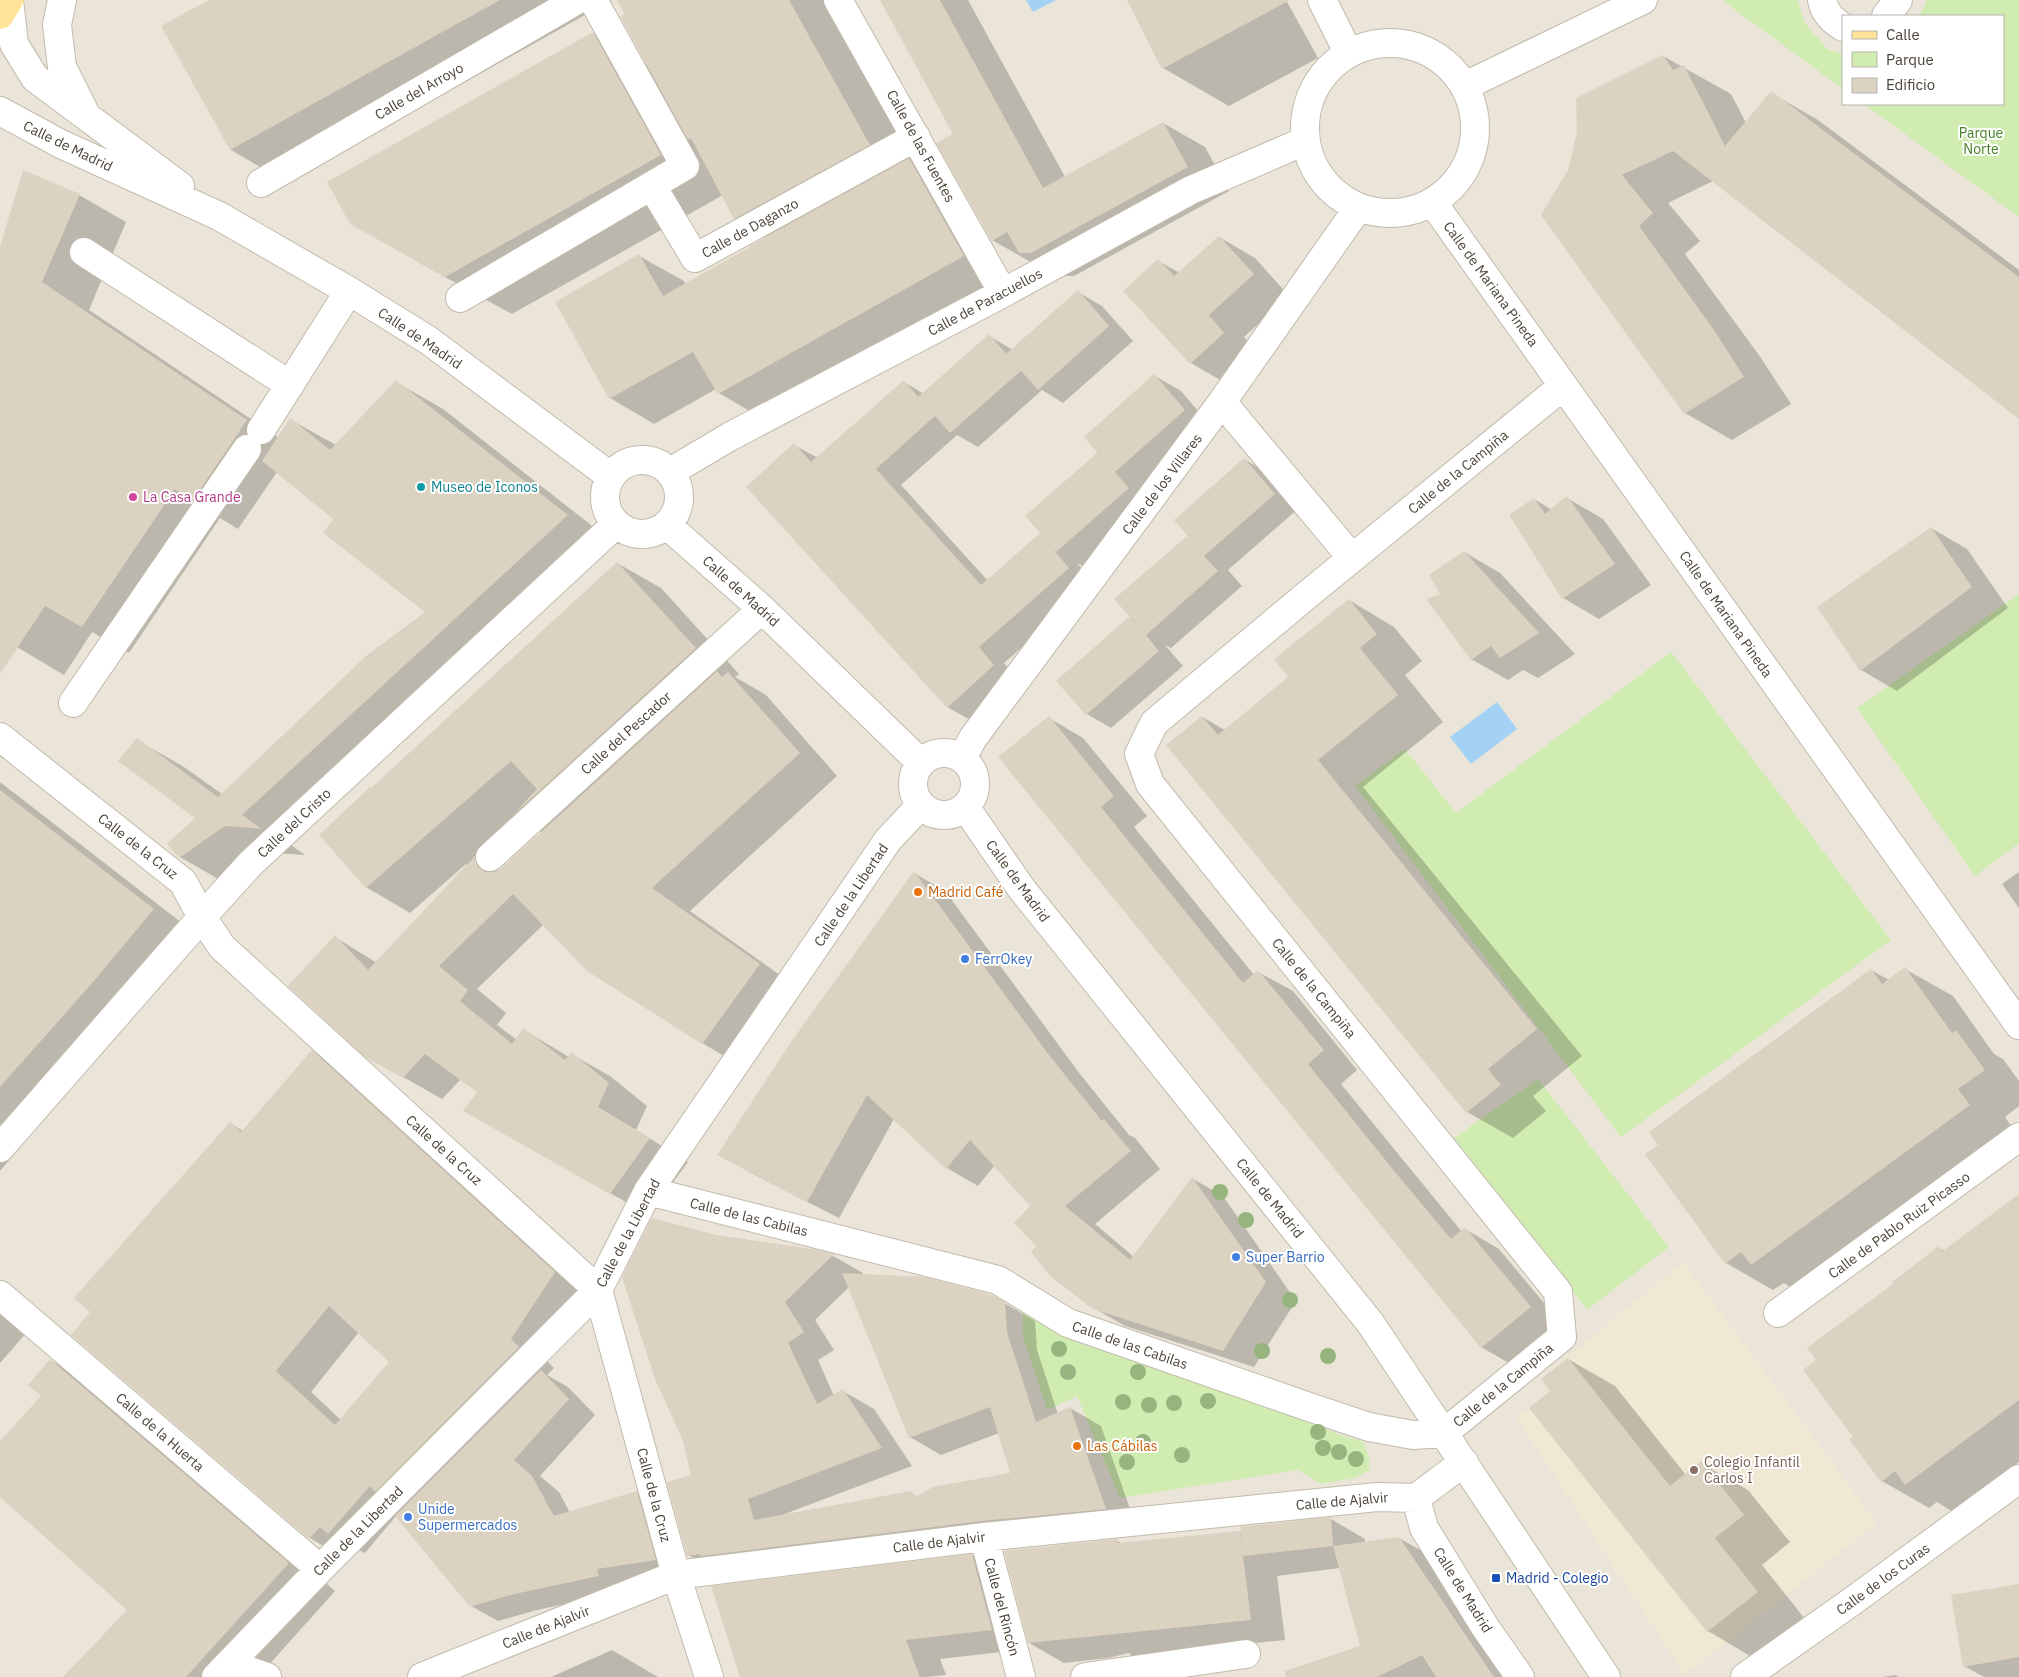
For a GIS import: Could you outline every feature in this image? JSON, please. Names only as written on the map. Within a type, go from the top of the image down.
[{"type":"main road","points":[[0,2],[9,0]]},
{"type":"main road","points":[[0,15],[9,0]]},
{"type":"street","name":"Calle de Madrid","points":[[9,0],[14,44],[35,78],[86,114],[219,216]]},
{"type":"street","name":"Calle de Madrid","points":[[62,0],[57,26],[62,67],[86,114]]},
{"type":"street","name":"Calle del Arroyo","points":[[261,183],[577,0]]},
{"type":"street","points":[[460,298],[685,166],[593,0]]},
{"type":"street","name":"Calle de las Fuentes","points":[[838,0],[1003,293]]},
{"type":"street","points":[[1322,0],[1348,52]]},
{"type":"street","points":[[1465,86],[1643,0]]},
{"type":"street","points":[[1822,0],[1822,4],[1833,20],[1842,26]]},
{"type":"street","points":[[1887,15],[1898,0]]},
{"type":"street","points":[[1400,42],[1426,50],[1448,65],[1465,86],[1474,111],[1475,138],[1468,163],[1453,186],[1433,202],[1409,212],[1383,214],[1358,208],[1333,192],[1314,169],[1305,141],[1305,114],[1312,90],[1328,68],[1348,52],[1374,43],[1400,42]]},
{"type":"street","name":"Calle de Madrid","points":[[0,111],[61,144],[219,216],[349,291],[428,340],[610,476]]},
{"type":"street","name":"Calle de Daganzo","points":[[652,186],[695,258],[916,137]]},
{"type":"street","name":"Calle de Paracuellos","points":[[670,472],[730,436],[1003,293],[1191,190],[1305,141]]},
{"type":"street","name":"Calle de Mariana Pineda","points":[[1433,202],[2019,1025]]},
{"type":"street","name":"Calle de los Villares","points":[[962,758],[973,738],[1222,402],[1358,208]]},
{"type":"street","points":[[84,252],[290,385]]},
{"type":"street","points":[[73,703],[254,440],[349,291]]},
{"type":"street","name":"Calle de la Campiña","points":[[1444,1433],[1562,1337],[1558,1292],[1150,784],[1139,754],[1154,723],[1563,386]]},
{"type":"street","points":[[1222,402],[1352,558]]},
{"type":"street","points":[[639,459],[656,462],[670,472],[680,489],[678,509],[668,526],[651,534],[632,534],[616,524],[606,510],[604,493],[610,476],[623,464],[639,459]]},
{"type":"street","name":"Calle del Cristo","points":[[0,1148],[202,917],[251,864],[616,524]]},
{"type":"street","name":"Calle de Madrid","points":[[668,526],[762,609],[920,763]]},
{"type":"street","name":"Calle del Pescador","points":[[490,857],[762,609]]},
{"type":"street","name":"Calle de la Cruz","points":[[0,737],[183,882],[202,917],[222,947],[598,1290],[676,1575],[709,1677]]},
{"type":"street","points":[[948,752],[962,758],[974,773],[975,792],[966,808],[951,815],[934,814],[920,806],[913,792],[913,776],[920,763],[933,754],[948,752]]},
{"type":"street","name":"Calle de la Libertad","points":[[222,1671],[320,1569],[598,1290],[648,1191],[888,840],[920,806]]},
{"type":"street","name":"Calle de Madrid","points":[[966,808],[1021,888],[1370,1324],[1606,1677]]},
{"type":"street","name":"Calle de Pablo Ruiz Picasso","points":[[1778,1313],[2019,1137]]},
{"type":"street","name":"Calle de las Cabilas","points":[[648,1191],[998,1280],[1068,1323],[1309,1407],[1369,1427],[1413,1435],[1444,1433]]},
{"type":"street","name":"Calle de la Huerta","points":[[0,1295],[320,1569]]},
{"type":"street","points":[[1416,1498],[1464,1462]]},
{"type":"street","name":"Calle de los Curas","points":[[1745,1677],[2019,1479]]},
{"type":"street","name":"Calle de Ajalvir","points":[[422,1677],[676,1575],[984,1537],[1377,1497],[1416,1498]]},
{"type":"street","name":"Calle de Madrid","points":[[1416,1498],[1424,1528],[1485,1627],[1520,1677]]},
{"type":"street","name":"Calle del Rincón","points":[[984,1537],[1021,1677]]},
{"type":"street","points":[[1085,1677],[1246,1654]]},
{"type":"street","points":[[222,1671],[267,1677]]},
{"type":"shaded area","points":[[9,0],[2019,0],[2019,1677],[0,1677],[0,15]]},
{"type":"shaded area","name":"Colegio Infantil Carlos I","points":[[1683,1262],[1877,1523],[1685,1675],[1516,1417],[1550,1391],[1541,1379]]},
{"type":"green space","points":[[1798,0],[1804,22],[1827,49],[1842,54],[1842,88],[1723,1]]},
{"type":"green space","name":"Parque Norte","points":[[1927,0],[2019,0],[2019,217],[1865,105],[2004,105],[2004,15],[1920,15]]},
{"type":"green space","points":[[2019,594],[2019,843],[1975,876],[1857,708]]},
{"type":"green space","points":[[1671,652],[1891,940],[1621,1137],[1355,786],[1405,749],[1456,813]]},
{"type":"green space","points":[[1538,1079],[1669,1247],[1587,1310],[1454,1138]]},
{"type":"green space","points":[[1023,1310],[1077,1342],[1235,1393],[1337,1434],[1363,1442],[1369,1457],[1369,1470],[1355,1478],[1321,1484],[1298,1470],[1120,1498],[1077,1396],[1047,1410],[1023,1336]]},
{"type":"water","points":[[1026,0],[1056,0],[1033,12]]},
{"type":"water","points":[[1497,702],[1517,729],[1471,764],[1450,737]]},
{"type":"building","points":[[209,0],[500,0],[230,150],[161,26]]},
{"type":"building","points":[[617,0],[789,0],[870,145],[734,219],[691,138],[688,140],[620,16],[625,14]]},
{"type":"building","points":[[880,0],[940,0],[1043,188],[1163,122],[1188,167],[1031,253],[1019,253],[1007,232],[992,241],[936,143],[953,134]]},
{"type":"building","points":[[1127,0],[1290,0],[1162,69]]},
{"type":"building","points":[[593,32],[661,155],[445,277],[350,224],[327,182]]},
{"type":"building","points":[[1663,55],[1673,70],[1684,65],[1725,146],[1771,91],[2019,277],[2019,419],[1673,151],[1622,175],[1653,213],[1639,226],[1714,330],[1744,377],[1684,414],[1541,215],[1568,170],[1577,132],[1576,98]]},
{"type":"building","points":[[909,158],[964,256],[718,394],[693,352],[609,399],[555,302],[639,254],[663,296],[749,246]]},
{"type":"building","points":[[23,170],[80,194],[42,282],[247,420],[191,503],[175,489],[82,627],[45,606],[0,674],[0,247]]},
{"type":"building","points":[[1219,236],[1254,274],[1209,315],[1224,333],[1190,364],[1123,291],[1158,259],[1174,276]]},
{"type":"building","points":[[1078,290],[1109,326],[1038,390],[1006,354]]},
{"type":"building","points":[[989,334],[1021,371],[950,433],[935,416],[876,469],[981,585],[1040,533],[1025,516],[1097,453],[1111,469],[1084,437],[1154,374],[1185,410],[1115,472],[1129,488],[1056,552],[1043,537],[1069,568],[979,647],[994,665],[947,708],[746,487],[794,443],[811,462],[904,380],[918,397]]},
{"type":"building","points":[[396,380],[568,515],[242,815],[262,829],[225,826],[179,858],[167,844],[195,818],[118,761],[137,738],[218,797],[366,656],[425,612],[323,533],[333,519],[262,461],[290,418],[330,450]]},
{"type":"building","points":[[1244,458],[1275,494],[1204,556],[1218,571],[1146,635],[1114,599],[1187,536],[1202,553],[1174,520]]},
{"type":"building","points":[[1567,496],[1615,564],[1562,599],[1509,515],[1534,498],[1545,514]]},
{"type":"building","points":[[1931,527],[1972,587],[1860,671],[1817,607]]},
{"type":"building","points":[[1464,551],[1539,633],[1500,658],[1491,646],[1471,660],[1426,599],[1440,594],[1429,575]]},
{"type":"building","points":[[617,562],[696,648],[512,816],[537,789],[511,761],[366,888],[319,835]]},
{"type":"building","points":[[1349,599],[1377,634],[1360,648],[1398,695],[1318,760],[1537,1029],[1488,1069],[1501,1085],[1466,1113],[1166,745],[1202,716],[1218,735],[1288,677],[1274,659]]},
{"type":"building","points":[[1130,616],[1159,651],[1086,715],[1056,681]]},
{"type":"building","points":[[717,671],[722,677],[728,672],[800,753],[652,888],[760,964],[702,1044],[587,971],[513,894],[439,966],[468,990],[460,1001],[512,1044],[523,1028],[565,1060],[571,1052],[609,1083],[598,1107],[650,1138],[610,1194],[463,1111],[477,1092],[425,1054],[403,1078],[365,1057],[288,986],[335,935],[368,970],[475,856],[478,867],[485,872],[501,869]]},
{"type":"building","points":[[1049,716],[1114,796],[1101,807],[1243,983],[1258,970],[1324,1050],[1308,1064],[1391,1167],[1451,1239],[1465,1227],[1531,1307],[1481,1348],[998,757]]},
{"type":"building","points":[[0,790],[154,909],[94,981],[0,1087]]},
{"type":"building","points":[[914,871],[1049,1055],[1102,1121],[1104,1119],[1131,1151],[1065,1206],[1130,1260],[1192,1177],[1266,1282],[1223,1351],[1093,1309],[1050,1276],[1031,1252],[1036,1246],[1014,1223],[1030,1206],[970,1140],[946,1169],[867,1095],[807,1202],[717,1155],[791,1042]]},
{"type":"building","points":[[1905,967],[1952,1033],[1956,1030],[1985,1070],[1958,1089],[1970,1105],[1751,1265],[1741,1252],[1725,1264],[1645,1154],[1658,1145],[1649,1132],[1871,969],[1882,984]]},
{"type":"building","points":[[312,1050],[555,1272],[511,1339],[519,1347],[375,1492],[370,1486],[328,1534],[320,1527],[309,1539],[71,1335],[90,1312],[74,1298],[230,1122],[241,1132]],"holes":[[[329,1306],[389,1362],[335,1425],[276,1371]]]},
{"type":"building","points":[[2019,1194],[2019,1400],[1905,1485],[1895,1471],[1881,1482],[1849,1439],[1853,1437],[1803,1370],[1816,1360],[1807,1348],[1893,1284],[1892,1282],[1939,1246],[1943,1251]]},
{"type":"building","points":[[652,1218],[716,1235],[834,1254],[785,1302],[804,1332],[788,1343],[817,1404],[843,1389],[882,1448],[748,1499],[754,1520],[911,1491],[915,1497],[933,1487],[1010,1473],[990,1407],[909,1438],[842,1273],[925,1277],[992,1295],[1005,1302],[1007,1332],[1036,1422],[1070,1407],[1106,1509],[982,1521],[701,1556],[700,1554],[687,1556],[667,1482],[691,1475],[683,1441],[655,1379],[622,1277]]},
{"type":"building","points":[[1568,1358],[1670,1486],[1701,1461],[1744,1515],[1715,1538],[1758,1592],[1707,1632],[1529,1408],[1550,1391],[1541,1379]]},
{"type":"building","points":[[50,1359],[289,1563],[186,1677],[63,1677],[127,1610],[0,1497],[0,1441],[41,1396],[28,1385]]},
{"type":"building","points":[[541,1370],[569,1399],[514,1460],[532,1476],[554,1516],[637,1491],[656,1560],[597,1569],[599,1576],[510,1595],[470,1607],[395,1516]]},
{"type":"building","points":[[1331,1517],[1333,1546],[1243,1556],[1251,1620],[1028,1643],[1004,1551],[1117,1539],[1118,1543],[1240,1531],[1243,1554],[1240,1527]]},
{"type":"building","points":[[1399,1537],[1494,1677],[1436,1677],[1422,1655],[1377,1677],[1286,1677],[1285,1671],[1360,1646],[1333,1546]]},
{"type":"building","points":[[972,1554],[992,1630],[906,1640],[920,1677],[740,1677],[711,1586]]},
{"type":"building","points":[[2019,1584],[2019,1657],[1963,1667],[1951,1595]]},
{"type":"place","name":"Museo de Iconos","points":[[421,487]]},
{"type":"place","name":"La Casa Grande","points":[[133,497]]},
{"type":"place","name":"Madrid Café","points":[[918,892]]},
{"type":"place","name":"FerrOkey","points":[[965,959]]},
{"type":"place","name":"Super Barrio","points":[[1236,1257]]},
{"type":"place","name":"Las Cábilas","points":[[1077,1446]]},
{"type":"place","name":"Colegio Infantil Carlos I","points":[[1694,1470]]},
{"type":"place","name":"Unide Supermercados","points":[[408,1517]]},
{"type":"place","name":"Madrid - Colegio","points":[[1496,1578]]}]
